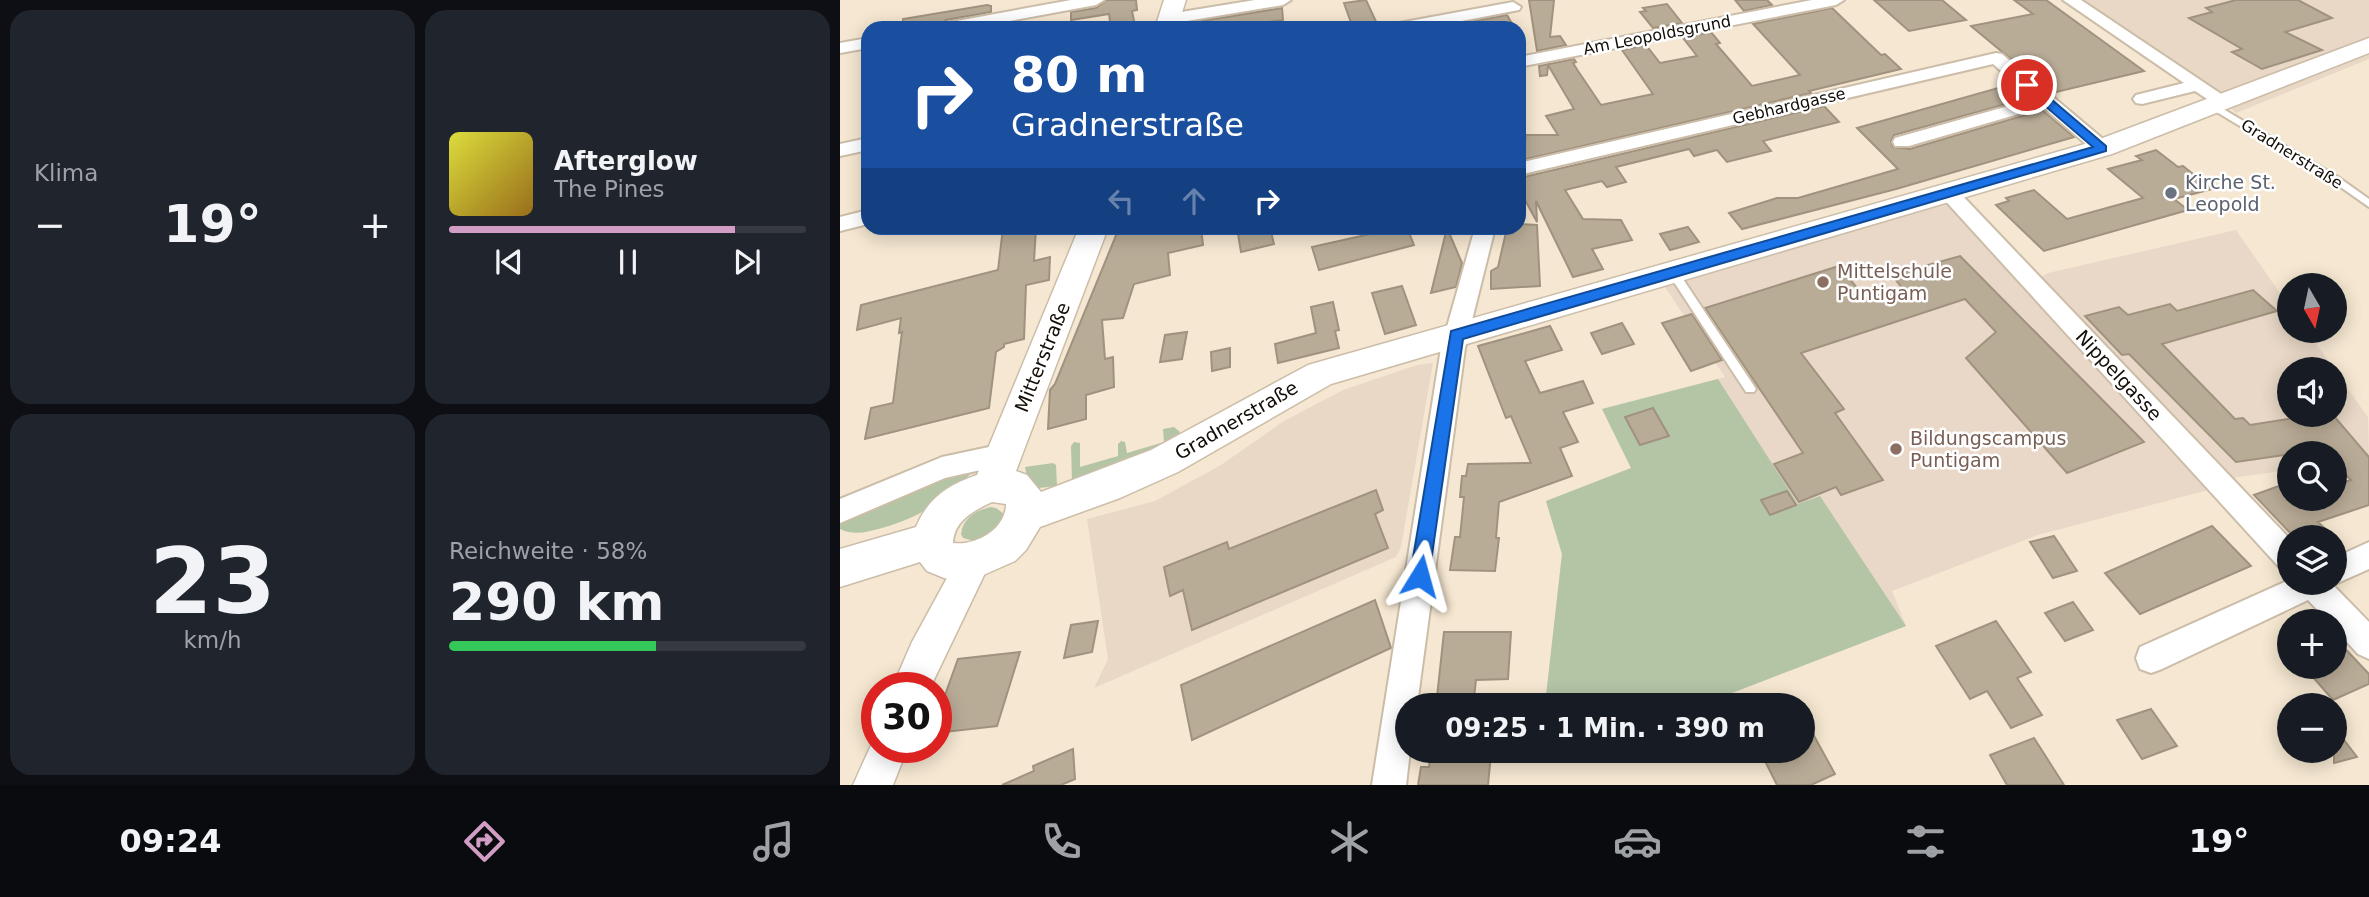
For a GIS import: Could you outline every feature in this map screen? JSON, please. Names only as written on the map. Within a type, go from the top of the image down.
[{"type":"main road","name":"Gradnerstraße","points":[[1027,514],[1180,454],[1275,396],[1320,374],[2102,148],[2369,45]]},
{"type":"main road","name":"Mitterstraße","points":[[997,471],[1095,235]]},
{"type":"main road","points":[[997,471],[1021,491],[1025,498],[1027,514],[1016,534],[996,551],[970,561],[947,561],[936,553],[933,540],[940,518],[997,471]]},
{"type":"main road","points":[[846,559],[933,540]]},
{"type":"street","points":[[984,21],[1096,0]]},
{"type":"street","points":[[1170,16],[1283,0]]},
{"type":"street","name":"Am Leopoldsgrund","points":[[1526,61],[1836,0]]},
{"type":"street","points":[[2071,0],[2197,85],[2219,104]]},
{"type":"street","points":[[1431,21],[1513,3],[1513,21]]},
{"type":"street","points":[[840,48],[861,44]]},
{"type":"street","name":"Gebhardgasse","points":[[1526,167],[1996,58],[2102,148]]},
{"type":"street","points":[[2142,99],[2197,85]]},
{"type":"street","points":[[1902,142],[2045,101]]},
{"type":"street","points":[[840,149],[861,145]]},
{"type":"street","name":"Nippelgasse","points":[[1948,192],[2277,545]]},
{"type":"street","points":[[840,224],[861,219]]},
{"type":"street","points":[[1389,785],[1456,335],[1483,235]]},
{"type":"street","points":[[840,511],[942,468],[997,471]]},
{"type":"street","points":[[2347,566],[2369,555]]},
{"type":"street","points":[[918,672],[970,569],[970,561]]},
{"type":"street","points":[[2151,658],[2287,595]]},
{"type":"street","points":[[2324,595],[2369,644]]},
{"type":"street","points":[[873,785],[882,763]]},
{"type":"lane","name":"Gradnerstraße","points":[[2219,104],[2369,204]]},
{"type":"lane","points":[[1673,273],[1750,389]]},
{"type":"shaded area","points":[[2071,0],[2369,0],[2369,59],[2236,113],[2224,102]]},
{"type":"shaded area","name":"Bildungscampus Puntigam","points":[[1957,201],[2033,282],[2048,273],[2236,230],[2277,289],[2277,343],[2316,343],[2325,357],[2277,357],[2277,427],[2347,427],[2347,388],[2368,417],[2369,457],[2347,460],[2347,441],[2277,441],[2277,472],[2238,477],[2208,490],[2038,535],[1892,591],[1906,626],[1732,693],[1546,693],[1562,554],[1546,501],[1631,468],[1602,409],[1725,377],[1663,284]]},
{"type":"shaded area","points":[[1433,363],[1401,547],[1396,557],[1094,688],[1108,659],[1087,519],[1155,501],[1221,465],[1284,421],[1343,390],[1417,365]]},
{"type":"green space","points":[[1718,379],[1798,504],[1820,496],[1906,626],[1732,693],[1546,693],[1562,554],[1546,501],[1631,468],[1602,409]]},
{"type":"green space","points":[[1174,427],[1180,432],[1163,446],[1072,482],[1071,446],[1074,442],[1080,443],[1080,467],[1118,456],[1118,444],[1121,441],[1125,442],[1127,453],[1164,442],[1163,429]]},
{"type":"green space","points":[[1053,463],[1056,465],[1057,486],[1039,488],[1027,477],[1025,467]]},
{"type":"green space","points":[[976,468],[945,497],[910,518],[866,532],[855,533],[840,529],[840,517],[928,478]]},
{"type":"green space","points":[[990,507],[1004,514],[1002,525],[977,542],[963,538],[962,528],[967,519]]},
{"type":"building","points":[[1106,0],[1136,0],[1137,10],[1132,11],[1134,21],[1110,21],[1109,14],[1071,20],[1071,12],[1096,8]]},
{"type":"building","points":[[1366,0],[1376,21],[1350,21],[1344,3]]},
{"type":"building","points":[[1529,0],[1554,0],[1550,37],[1560,36],[1566,45],[1537,51]]},
{"type":"building","points":[[1735,0],[1767,0],[1772,5],[1744,11]]},
{"type":"building","points":[[1874,0],[1942,0],[1966,20],[1909,31]]},
{"type":"building","points":[[2014,0],[2046,0],[2144,71],[2052,93],[1971,26],[2033,14]]},
{"type":"building","points":[[2236,0],[2298,0],[2332,18],[2285,32],[2322,50],[2262,69],[2232,52],[2242,49],[2189,18],[2212,12],[2206,8]]},
{"type":"building","points":[[1667,4],[1682,23],[1653,28],[1640,12],[1646,11],[1643,8]]},
{"type":"building","points":[[991,6],[991,12],[945,21],[903,19]]},
{"type":"building","points":[[1282,8],[1283,20],[1201,21]]},
{"type":"building","points":[[1832,8],[1881,55],[1885,54],[1901,69],[1809,91],[1811,93],[1526,159],[1526,135],[1558,135],[1546,116],[1574,109],[1548,65],[1547,75],[1540,76],[1539,66],[1574,59],[1576,62],[1573,63],[1601,105],[1653,94],[1622,50],[1646,45],[1660,63],[1697,56],[1683,38],[1711,32],[1720,43],[1716,44],[1752,86],[1800,75],[1753,24]]},
{"type":"building","points":[[1507,15],[1510,21],[1474,21]]},
{"type":"building","points":[[2012,84],[2028,98],[1894,135],[1891,141],[1893,147],[1910,149],[2042,110],[2074,137],[1896,189],[1742,229],[1729,213],[1777,198],[1798,198],[1898,169],[1857,128]]},
{"type":"building","points":[[1824,106],[1839,122],[1763,141],[1771,151],[1727,162],[1717,150],[1694,156],[1689,149],[1616,167],[1626,182],[1607,187],[1602,181],[1565,190],[1583,219],[1621,220],[1632,240],[1592,249],[1603,269],[1573,277],[1536,201],[1537,222],[1526,202],[1526,177]]},
{"type":"building","points":[[2156,150],[2178,167],[2183,166],[2212,189],[2174,199],[2188,210],[2044,251],[1996,205],[2009,201],[2006,198],[2034,190],[2067,219],[2143,198],[2108,169],[2142,160],[2136,156]]},
{"type":"building","points":[[1526,224],[1537,225],[1540,286],[1491,289],[1491,271],[1498,267],[1505,235],[1526,235]]},
{"type":"building","points":[[1688,227],[1699,242],[1670,250],[1660,234]]},
{"type":"building","points":[[1002,235],[1036,235],[1034,261],[1050,257],[1049,280],[1026,285],[1024,339],[1004,344],[1004,347],[996,352],[989,408],[865,439],[871,408],[893,403],[902,332],[899,333],[901,318],[857,330],[861,305],[998,270]]},
{"type":"building","points":[[1116,235],[1202,235],[1203,245],[1168,253],[1170,275],[1134,284],[1123,318],[1102,320],[1105,359],[1113,357],[1114,387],[1086,395],[1086,419],[1048,429],[1050,390],[1055,384]]},
{"type":"building","points":[[1238,235],[1272,235],[1274,244],[1241,252]]},
{"type":"building","points":[[1366,235],[1410,235],[1414,245],[1319,270],[1312,247]]},
{"type":"building","points":[[1445,235],[1450,235],[1462,263],[1456,287],[1431,293]]},
{"type":"building","points":[[1960,256],[2144,442],[2067,473],[1966,358],[1996,332],[1965,299],[1801,353],[1844,409],[1835,413],[1883,480],[1841,495],[1836,487],[1799,502],[1774,464],[1803,453],[1705,308],[1839,266],[1866,299],[1902,288],[1892,275]]},
{"type":"building","points":[[1402,286],[1416,325],[1385,334],[1372,293]]},
{"type":"building","points":[[2253,290],[2277,311],[2162,344],[2235,419],[2243,418],[2250,425],[2277,421],[2277,427],[2343,427],[2369,457],[2369,505],[2318,522],[2321,525],[2283,525],[2254,495],[2277,487],[2277,511],[2347,511],[2347,481],[2351,480],[2347,476],[2347,441],[2277,441],[2277,456],[2236,462],[2129,354],[2122,355],[2085,316],[2119,307],[2128,315],[2170,304],[2177,311]]},
{"type":"building","points":[[1333,302],[1339,330],[1335,331],[1339,348],[1278,363],[1275,344],[1316,333],[1311,307]]},
{"type":"building","points":[[1692,314],[1722,360],[1691,371],[1662,323]]},
{"type":"building","points":[[1622,323],[1634,344],[1602,354],[1591,333]]},
{"type":"building","points":[[1550,326],[1562,350],[1525,361],[1540,393],[1583,381],[1593,403],[1563,412],[1578,442],[1560,448],[1572,476],[1499,502],[1495,571],[1450,570],[1455,537],[1460,537],[1464,497],[1460,497],[1462,476],[1466,476],[1468,464],[1531,463],[1511,416],[1506,418],[1478,346]]},
{"type":"building","points":[[1187,332],[1182,359],[1160,362],[1165,335]]},
{"type":"building","points":[[1230,348],[1230,367],[1212,371],[1211,352]]},
{"type":"building","points":[[1653,408],[1669,436],[1640,445],[1625,417]]},
{"type":"building","points":[[1376,490],[1383,510],[1375,514],[1388,548],[1192,630],[1183,590],[1170,596],[1164,567],[1227,542],[1229,549]]},
{"type":"building","points":[[1787,491],[1796,505],[1770,515],[1761,500]]},
{"type":"building","points":[[2212,526],[2251,566],[2140,614],[2105,573]]},
{"type":"building","points":[[2054,536],[2077,571],[2053,578],[2030,542]]},
{"type":"building","points":[[1375,600],[1391,648],[1192,740],[1181,685]]},
{"type":"building","points":[[2073,602],[2093,630],[2065,641],[2045,613]]},
{"type":"building","points":[[1098,621],[1092,652],[1064,658],[1071,625]]},
{"type":"building","points":[[1996,621],[2031,672],[2017,678],[2042,715],[2011,728],[1987,691],[1970,699],[1936,646]]},
{"type":"building","points":[[1444,632],[1511,632],[1508,679],[1476,680],[1474,693],[1437,693]]},
{"type":"building","points":[[2347,651],[2369,674],[2369,684],[2347,694],[2327,693],[2315,679],[2347,679]]},
{"type":"building","points":[[1020,652],[997,726],[952,731],[952,676],[958,659]]},
{"type":"building","points":[[2151,709],[2177,746],[2142,759],[2117,720]]},
{"type":"building","points":[[1815,738],[1835,774],[1811,785],[1777,785],[1766,763],[1815,763]]},
{"type":"building","points":[[2034,738],[2064,785],[2007,785],[1990,755]]},
{"type":"building","points":[[2347,744],[2357,757],[2347,760]]},
{"type":"building","points":[[1073,749],[1075,779],[1061,785],[1002,785],[1034,771],[1033,766]]},
{"type":"building","points":[[1430,763],[1490,763],[1488,785],[1418,785],[1421,767],[1429,767]]},
{"type":"place","name":"Kirche St. Leopold","points":[[2171,193]]},
{"type":"place","name":"Mittelschule Puntigam","points":[[1823,282]]},
{"type":"place","name":"Bildungscampus Puntigam","points":[[1896,449]]},
{"type":"route","points":[[1420,576],[1456,335],[2102,148],[2027,85]]}]
